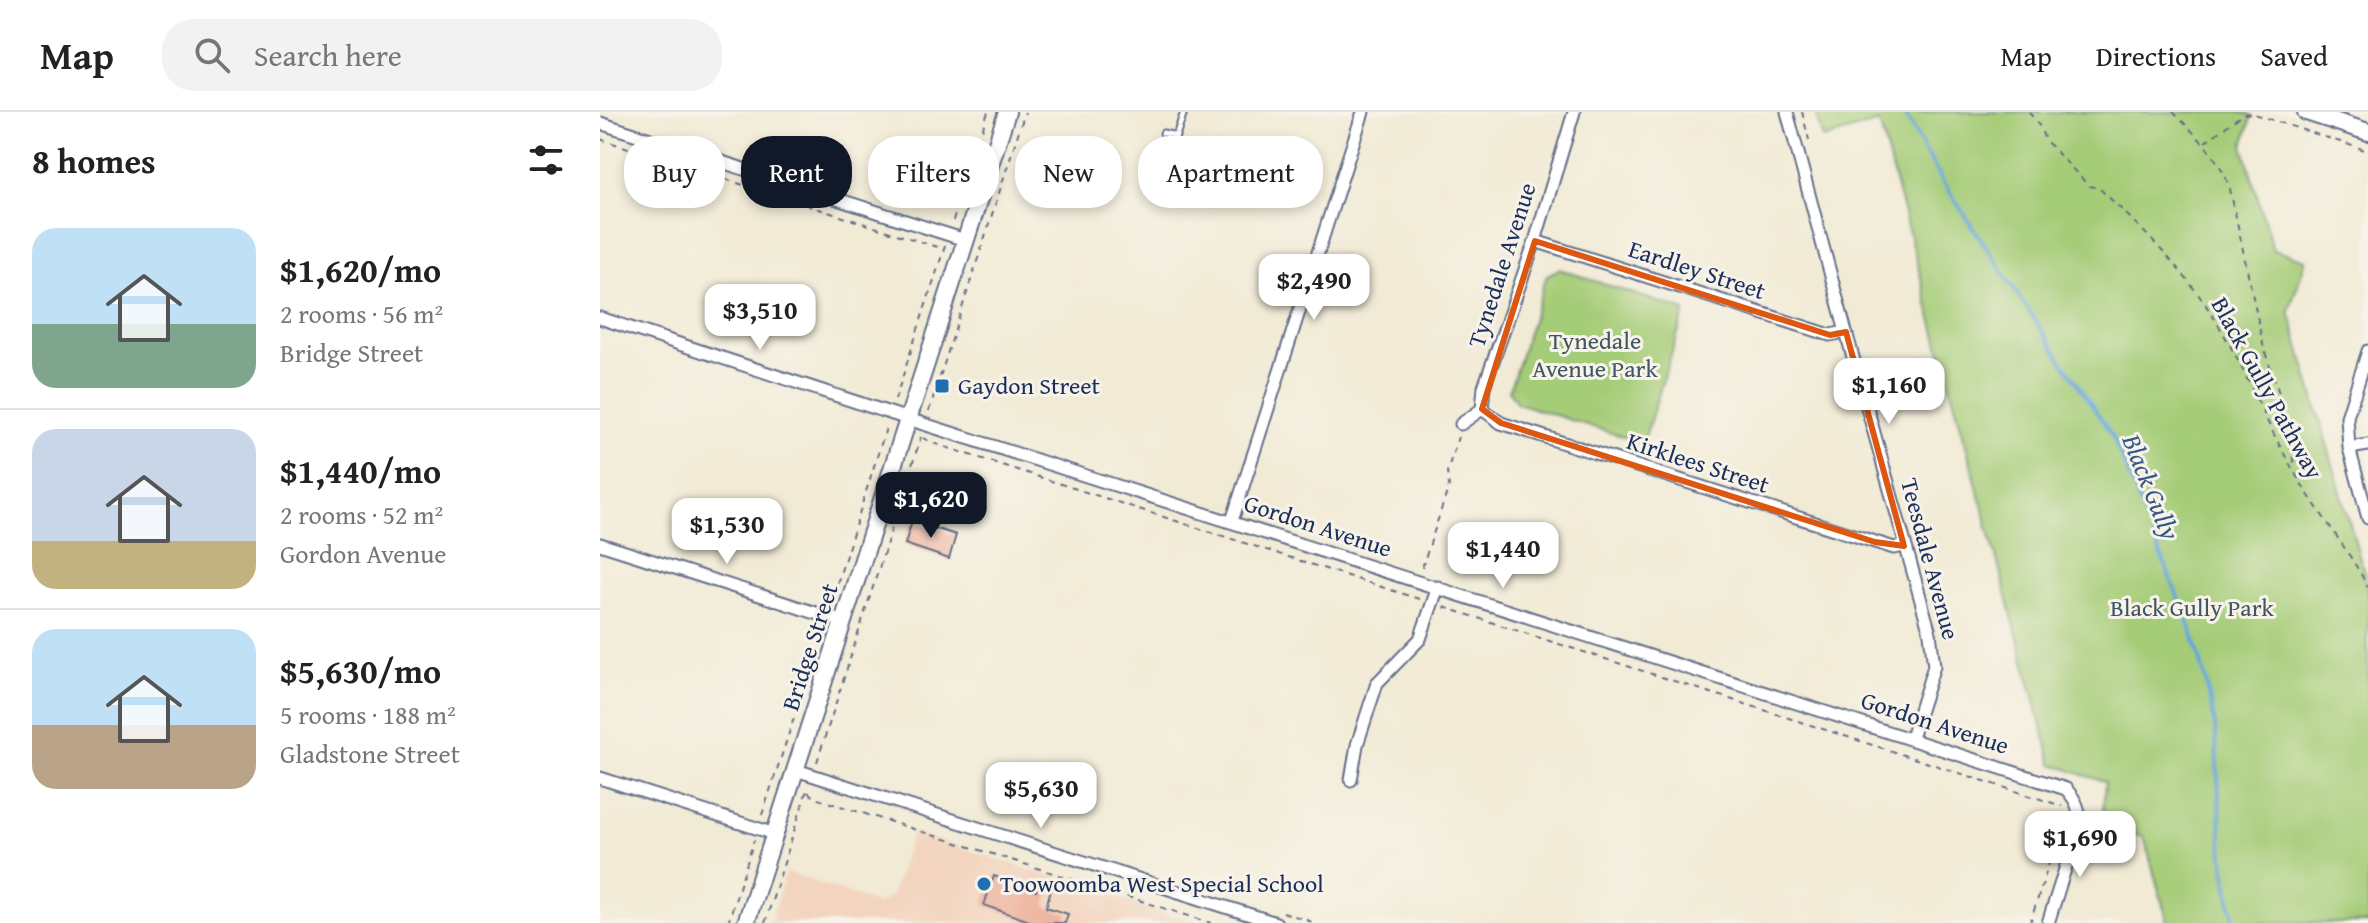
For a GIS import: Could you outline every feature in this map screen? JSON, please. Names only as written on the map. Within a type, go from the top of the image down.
[{"type":"main road","name":"Bridge Street","points":[[746,923],[844,622],[917,422],[957,237],[1007,112]]},
{"type":"main road","points":[[2306,112],[2368,132]]},
{"type":"street","points":[[1232,521],[1363,112]]},
{"type":"street","name":"Tynedale Avenue","points":[[1482,409],[1484,387],[1535,241],[1574,112]]},
{"type":"street","name":"Teesdale Avenue","points":[[1787,112],[1930,633],[1934,666],[1911,738]]},
{"type":"street","points":[[600,123],[957,237]]},
{"type":"street","name":"Eardley Street","points":[[1535,241],[1830,335],[1846,332]]},
{"type":"street","points":[[600,318],[917,422]]},
{"type":"street","points":[[2368,351],[2347,417],[2349,448],[2368,518]]},
{"type":"street","points":[[1461,424],[1482,409]]},
{"type":"street","name":"Kirklees Street","points":[[1482,409],[1501,423],[1894,548],[1904,546]]},
{"type":"street","name":"Gordon Avenue","points":[[917,422],[2066,789],[2075,799],[2080,812],[2079,825],[2048,923]]},
{"type":"street","points":[[2349,448],[2368,445]]},
{"type":"street","points":[[600,544],[844,622]]},
{"type":"street","points":[[1351,780],[1357,745],[1377,683],[1420,639],[1438,587]]},
{"type":"street","points":[[796,770],[1276,923]]},
{"type":"street","points":[[600,778],[775,834]]},
{"type":"lane","points":[[1163,133],[1176,136],[1184,112]]},
{"type":"path","points":[[728,923],[943,251],[957,237],[988,112]]},
{"type":"path","points":[[917,422],[1025,112]]},
{"type":"path","points":[[1802,112],[1809,140]]},
{"type":"path","name":"Black Gully Pathway","points":[[2029,112],[2045,140],[2089,186],[2099,188],[2143,230],[2216,319],[2292,468],[2368,587]]},
{"type":"path","points":[[2173,112],[2204,143],[2224,171],[2264,349],[2280,396],[2294,464],[2292,468]]},
{"type":"path","points":[[2204,143],[2243,114],[2251,113],[2368,151]]},
{"type":"path","points":[[600,139],[943,251]]},
{"type":"path","points":[[1418,581],[1449,486],[1447,472],[1461,424]]},
{"type":"path","points":[[765,923],[921,437],[2066,808],[2030,923]]},
{"type":"path","points":[[807,791],[815,798],[1211,923]]},
{"type":"highlighted area","points":[[1535,241],[1830,335],[1846,332],[1904,546],[1875,542],[1501,423],[1482,409]]},
{"type":"shaded area","name":"Toowoomba West Special School","points":[[912,832],[1196,923],[770,923],[786,872],[879,904],[892,895]]},
{"type":"green space","name":"Black Gully Park","points":[[1815,112],[2238,112],[2252,116],[2243,146],[2273,250],[2306,260],[2289,311],[2368,587],[2368,923],[2168,923],[2144,837],[2102,823],[2105,782],[2052,764],[1879,122],[1823,139]]},
{"type":"green space","name":"Tynedale Avenue Park","points":[[1559,269],[1685,311],[1643,443],[1517,403],[1509,391],[1547,275]]},
{"type":"building","points":[[912,521],[956,535],[949,559],[905,544]]},
{"type":"building","points":[[994,876],[1036,891],[1038,885],[1051,889],[1046,907],[1068,914],[1065,923],[1035,923],[984,905]]},
{"type":"waterway","name":"Black Gully","points":[[1905,115],[1943,182],[2113,437],[2193,634],[2205,677],[2215,725],[2222,849],[2234,923]]},
{"type":"place","name":"Gaydon Street","points":[[942,386]]},
{"type":"place","name":"Toowoomba West Special School","points":[[984,884]]}]
